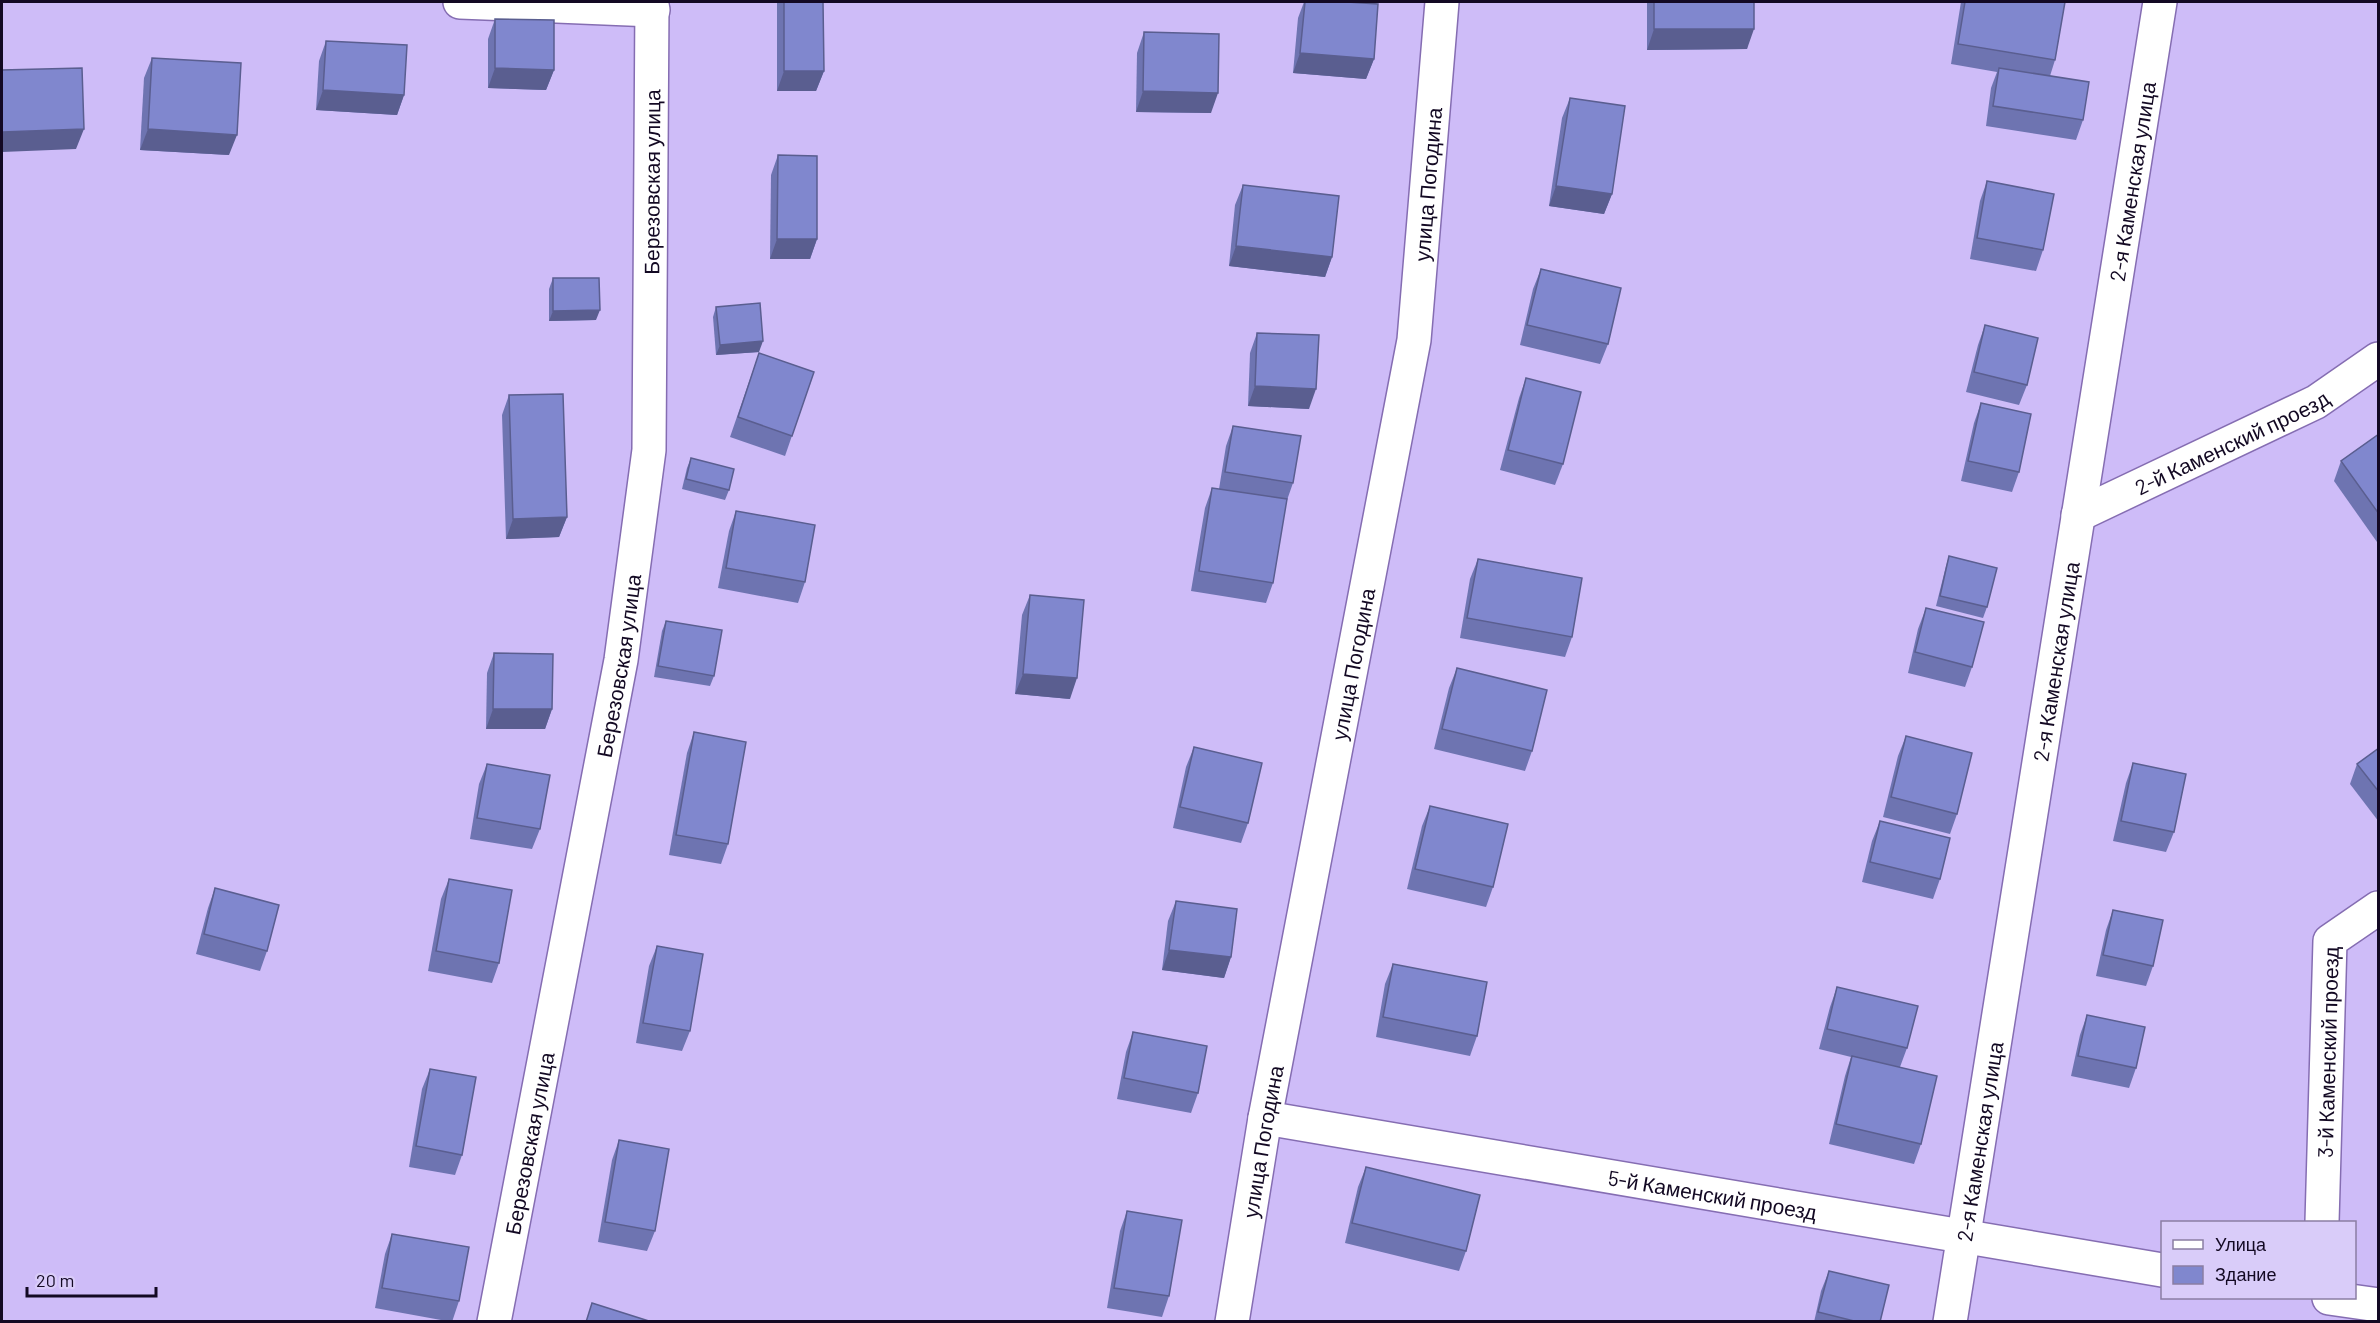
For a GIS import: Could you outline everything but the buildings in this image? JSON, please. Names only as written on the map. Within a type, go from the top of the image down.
[{"type":"street","points":[[459,2],[652,6]]},
{"type":"street","name":"улица Погодина","points":[[1232,1322],[1265,1118],[1414,340],[1442,2]]},
{"type":"street","name":"2-я Каменская улица","points":[[1950,1322],[2160,2]]},
{"type":"street","name":"Березовская улица","points":[[494,1322],[621,660],[649,450],[652,6]]},
{"type":"street","name":"2-й Каменский проезд","points":[[2078,515],[2316,402],[2379,359]]},
{"type":"street","name":"3-й Каменский проезд","points":[[2322,1221],[2331,941],[2379,908]]},
{"type":"street","name":"5-й Каменский проезд","points":[[1265,1118],[2161,1270]]},
{"type":"street","points":[[2337,1299],[2379,1305]]}]
